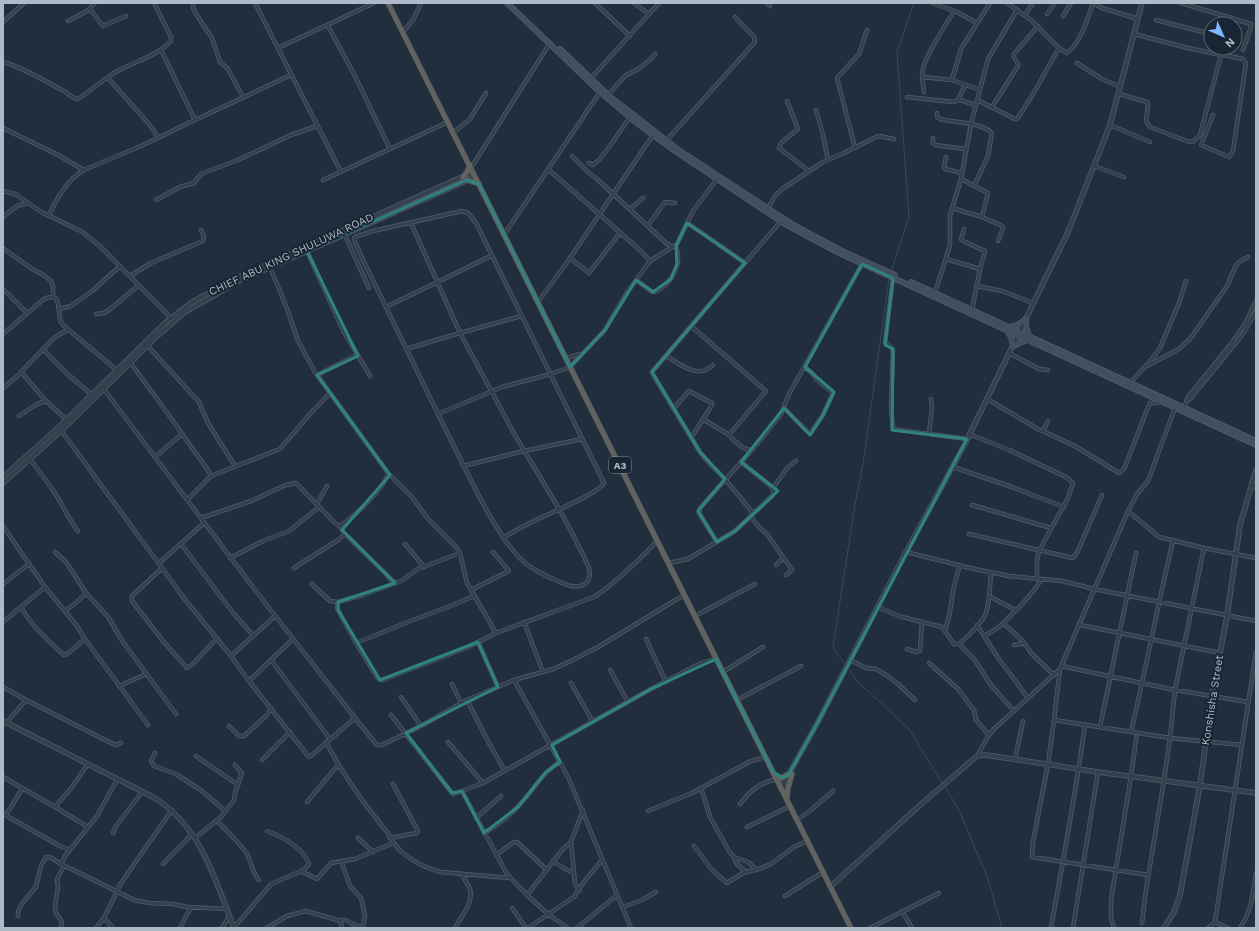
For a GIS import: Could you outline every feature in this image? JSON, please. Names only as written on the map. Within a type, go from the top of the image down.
[{"type":"highway","name":"A3","points":[[388,3],[851,928]]},
{"type":"highway","points":[[472,170],[467,172],[465,178],[479,184]]},
{"type":"highway","points":[[773,772],[780,778],[790,774],[788,788],[789,804]]},
{"type":"main road","points":[[507,3],[630,117],[654,135],[768,209],[842,251],[1008,328],[1012,346],[1028,338]]},
{"type":"main road","points":[[511,3],[548,41],[591,78],[601,90],[665,142],[717,180],[781,221],[832,250],[1019,333],[1256,445]]},
{"type":"main road","points":[[1008,328],[1017,325],[1025,319],[1028,338]]},
{"type":"main road","points":[[1129,384],[1175,408],[1184,410],[1256,441]]},
{"type":"street","points":[[3,22],[24,3]]},
{"type":"street","points":[[68,21],[90,8],[95,3]]},
{"type":"street","points":[[3,62],[21,69],[76,99],[122,69],[161,50],[171,42],[172,39],[154,3]]},
{"type":"street","points":[[193,3],[193,8],[196,14],[212,38],[220,62],[228,69],[243,97]]},
{"type":"street","points":[[255,3],[341,172]]},
{"type":"street","points":[[278,48],[328,26],[374,3]]},
{"type":"street","points":[[403,32],[413,20],[421,3]]},
{"type":"street","points":[[595,3],[630,36]]},
{"type":"street","points":[[634,3],[649,14]]},
{"type":"street","points":[[591,78],[658,3]]},
{"type":"street","points":[[766,3],[770,6]]},
{"type":"street","points":[[932,3],[954,11],[978,23]]},
{"type":"street","points":[[952,80],[960,49],[990,3]]},
{"type":"street","points":[[1007,3],[1025,15],[1059,48],[1067,53],[1073,47],[1086,24],[1093,3],[1106,9],[1138,19]]},
{"type":"street","points":[[1025,15],[1033,3]]},
{"type":"street","points":[[1047,14],[1055,3]]},
{"type":"street","points":[[1063,16],[1071,3]]},
{"type":"street","points":[[1106,9],[1107,3]]},
{"type":"street","points":[[782,790],[906,552],[953,467],[1068,232],[1110,125],[1142,3]]},
{"type":"street","points":[[1181,3],[1224,16]]},
{"type":"street","points":[[90,8],[103,26],[126,16]]},
{"type":"street","points":[[935,293],[950,245],[950,215],[962,173],[965,149],[989,56],[1017,10]]},
{"type":"street","points":[[924,92],[922,77],[923,68],[927,58],[954,11]]},
{"type":"street","points":[[665,142],[755,42],[754,37],[735,17]]},
{"type":"street","points":[[1156,20],[1203,32]]},
{"type":"street","points":[[1243,22],[1251,24],[1244,50]]},
{"type":"street","points":[[328,26],[355,76],[390,149]]},
{"type":"street","points":[[992,107],[1018,66],[1014,54],[1038,26]]},
{"type":"street","points":[[855,148],[841,86],[837,79],[838,76],[855,60],[859,54],[866,30]]},
{"type":"street","points":[[1134,34],[1203,51]]},
{"type":"street","points":[[472,170],[548,41]]},
{"type":"street","points":[[977,100],[1003,114],[1015,119],[1017,118],[1032,96],[1059,48]]},
{"type":"street","points":[[161,50],[195,120]]},
{"type":"street","points":[[608,95],[625,76],[638,69],[655,54]]},
{"type":"street","points":[[1119,94],[1148,102],[1146,121],[1150,127],[1189,142],[1194,141],[1201,133],[1221,56]]},
{"type":"street","points":[[1213,114],[1201,145],[1229,157],[1233,152],[1246,62],[1243,59],[1229,56]]},
{"type":"street","points":[[1077,63],[1120,87]]},
{"type":"street","points":[[49,215],[69,182],[76,174],[158,138],[292,75]]},
{"type":"street","points":[[922,77],[952,80],[980,90]]},
{"type":"street","points":[[108,78],[149,124],[158,138]]},
{"type":"street","points":[[958,100],[965,85]]},
{"type":"street","points":[[504,235],[601,90]]},
{"type":"street","points":[[453,133],[470,119],[486,93]]},
{"type":"street","points":[[907,97],[953,102],[958,100],[976,104]]},
{"type":"street","points":[[787,101],[798,130],[778,148],[809,171]]},
{"type":"street","points":[[816,110],[828,160]]},
{"type":"street","points":[[937,113],[937,117],[940,119],[971,124],[989,130],[993,135],[988,156],[974,186]]},
{"type":"street","points":[[589,163],[593,165],[597,162],[630,117]]},
{"type":"street","points":[[323,180],[448,122]]},
{"type":"street","points":[[1110,125],[1150,142]]},
{"type":"street","points":[[156,200],[180,187],[194,183],[201,174],[238,160],[317,126]]},
{"type":"street","points":[[3,128],[58,155],[84,170]]},
{"type":"street","points":[[538,302],[654,135]]},
{"type":"street","points":[[768,209],[774,197],[780,191],[828,160],[879,136],[894,139]]},
{"type":"street","points":[[933,138],[933,143],[935,145],[965,149]]},
{"type":"street","points":[[572,156],[669,245],[675,246]]},
{"type":"street","points":[[946,158],[945,169],[962,173]]},
{"type":"street","points":[[1094,166],[1124,177]]},
{"type":"street","points":[[548,169],[650,261]]},
{"type":"street","name":"CHIEF ABU KING SHULUWA ROAD","points":[[3,478],[60,429],[171,318],[187,306],[219,286],[270,265],[343,231],[465,178],[472,170]]},
{"type":"street","points":[[960,179],[988,193],[982,217]]},
{"type":"street","points":[[438,414],[502,387],[551,374],[570,367],[605,330],[636,280],[650,261],[675,246],[698,203],[717,180]]},
{"type":"street","points":[[3,191],[15,194],[39,211],[81,231],[100,246],[171,318]]},
{"type":"street","points":[[630,209],[643,198]]},
{"type":"street","points":[[648,225],[665,202],[675,203]]},
{"type":"street","points":[[3,217],[18,206],[27,203]]},
{"type":"street","points":[[952,208],[982,217],[1002,226],[1003,228],[998,241]]},
{"type":"street","points":[[411,223],[460,333],[524,451],[559,510],[573,534],[589,569],[589,577],[584,584],[574,587],[564,584],[532,568],[524,562],[503,538],[463,466],[354,238],[362,234],[462,211],[468,213],[476,223],[604,484],[559,510],[536,520],[503,538]]},
{"type":"street","points":[[781,221],[652,373],[691,438],[708,462],[726,479],[759,527],[767,534],[792,570],[786,575]]},
{"type":"street","points":[[687,223],[744,263]]},
{"type":"street","points":[[964,229],[961,239],[985,251],[972,310]]},
{"type":"street","points":[[130,276],[151,263],[200,242],[204,238],[201,230]]},
{"type":"street","points":[[343,231],[369,288]]},
{"type":"street","points":[[570,258],[589,273],[620,233]]},
{"type":"street","points":[[669,245],[669,250]]},
{"type":"street","points":[[636,280],[654,292],[662,288],[671,279],[675,272],[678,256],[675,246]]},
{"type":"street","points":[[4,249],[50,280],[53,286],[53,297],[57,300],[59,317],[63,324],[68,330],[118,371]]},
{"type":"street","points":[[306,249],[332,308],[370,376]]},
{"type":"street","points":[[386,307],[491,256]]},
{"type":"street","points":[[1145,366],[1179,348],[1190,339],[1227,286],[1236,265],[1248,257]]},
{"type":"street","points":[[946,258],[980,269]]},
{"type":"street","points":[[717,542],[699,512],[706,501],[781,414],[788,397],[862,264]]},
{"type":"street","points":[[235,466],[208,423],[199,402],[146,344],[185,312],[231,285],[270,265],[298,341],[317,375],[388,473],[412,497],[429,520],[456,547],[460,554],[465,579],[496,633]]},
{"type":"street","points":[[59,309],[71,306],[91,292],[120,266]]},
{"type":"street","points":[[893,278],[885,342],[893,349],[892,394],[893,427],[895,430],[929,434],[968,436],[1009,450],[1071,480],[1073,485],[1064,507],[1039,551],[1037,561],[1039,578],[1037,586],[1003,623],[984,636]]},
{"type":"street","points":[[1129,384],[1156,355],[1160,348],[1179,303],[1186,281]]},
{"type":"street","points":[[96,314],[109,310],[139,285]]},
{"type":"street","points":[[977,286],[1002,291],[1033,303]]},
{"type":"street","points":[[3,289],[27,313]]},
{"type":"street","points":[[3,334],[44,299],[53,297]]},
{"type":"street","points":[[1253,317],[1256,301]]},
{"type":"street","points":[[1184,410],[1187,401],[1243,334],[1256,311]]},
{"type":"street","points":[[406,349],[521,316]]},
{"type":"street","points":[[691,326],[766,391],[728,435]]},
{"type":"street","points":[[3,388],[22,374],[24,368],[56,337],[68,330]]},
{"type":"street","points":[[43,350],[64,371],[93,396]]},
{"type":"street","points":[[566,358],[583,353]]},
{"type":"street","points":[[1009,353],[1039,368],[1048,370]]},
{"type":"street","points":[[317,375],[358,356]]},
{"type":"street","points":[[666,356],[697,372],[706,370],[713,365]]},
{"type":"street","points":[[129,361],[207,467],[211,476]]},
{"type":"street","points":[[784,408],[810,434],[823,415],[833,393],[817,380],[805,367]]},
{"type":"street","points":[[22,374],[46,401],[68,421]]},
{"type":"street","points":[[102,387],[293,640],[375,743],[379,746],[406,734],[467,700],[514,680],[553,669],[598,647],[684,595]]},
{"type":"street","points":[[674,408],[689,391],[713,404],[691,438]]},
{"type":"street","points":[[187,500],[211,476],[280,450],[310,414],[330,394]]},
{"type":"street","points":[[929,434],[932,407],[930,398]]},
{"type":"street","points":[[987,399],[1043,431],[1075,446],[1121,473],[1124,469],[1149,405],[1152,403],[1157,404],[1160,400]]},
{"type":"street","points":[[18,416],[37,404],[46,401]]},
{"type":"street","points":[[830,887],[919,806],[977,756],[989,735],[1060,667],[1080,625],[1128,511],[1137,494],[1148,481],[1175,408]]},
{"type":"street","points":[[703,420],[728,435],[750,451]]},
{"type":"street","points":[[1043,431],[1048,421]]},
{"type":"street","points":[[3,483],[60,429],[183,597],[232,656],[249,681],[309,757],[355,718]]},
{"type":"street","points":[[155,457],[182,434]]},
{"type":"street","points":[[463,466],[582,439]]},
{"type":"street","points":[[30,459],[56,495],[69,519],[78,530]]},
{"type":"street","points":[[669,563],[688,559],[735,531],[773,495],[773,488],[788,467],[796,461]]},
{"type":"street","points":[[741,462],[773,488]]},
{"type":"street","points":[[953,467],[1064,507]]},
{"type":"street","name":"Konshisha Street","points":[[1164,928],[1174,912],[1180,896],[1200,785],[1212,696],[1227,616],[1242,514],[1256,470]]},
{"type":"street","points":[[339,526],[346,522],[372,496],[387,478],[388,473]]},
{"type":"street","points":[[387,478],[393,477]]},
{"type":"street","points":[[201,518],[251,501],[294,483],[298,484],[345,534],[391,580],[396,583]]},
{"type":"street","points":[[1251,483],[1256,488]]},
{"type":"street","points":[[230,558],[263,541],[290,531],[318,505],[327,486]]},
{"type":"street","points":[[969,534],[1071,558],[1074,557],[1087,531],[1102,495]]},
{"type":"street","points":[[972,505],[1051,528]]},
{"type":"street","points":[[1128,511],[1156,536],[1204,548],[1256,558]]},
{"type":"street","points":[[342,530],[346,522]]},
{"type":"street","points":[[159,563],[204,523]]},
{"type":"street","points":[[3,526],[29,564],[77,626],[85,640],[148,725]]},
{"type":"street","points":[[294,568],[345,534]]},
{"type":"street","points":[[338,602],[338,610],[356,642],[377,677],[380,680],[383,680],[478,642],[496,633],[594,597],[620,576],[657,541]]},
{"type":"street","points":[[1131,732],[1152,640],[1158,601],[1173,541]]},
{"type":"street","points":[[181,544],[234,614],[253,636]]},
{"type":"street","points":[[405,544],[424,567]]},
{"type":"street","points":[[1142,923],[1148,875],[1170,738],[1175,690],[1190,608],[1204,548]]},
{"type":"street","points":[[55,552],[66,562],[86,593],[108,617],[123,642],[176,714]]},
{"type":"street","points":[[471,590],[509,571],[493,552]]},
{"type":"street","points":[[906,552],[1010,576],[1062,581],[1094,589],[1256,621]]},
{"type":"street","points":[[1100,726],[1136,553]]},
{"type":"street","points":[[312,584],[332,602],[338,602],[363,595],[404,580],[424,567],[460,554]]},
{"type":"street","points":[[776,565],[783,558]]},
{"type":"street","points":[[3,583],[29,564]]},
{"type":"street","points":[[944,630],[949,617],[954,586],[960,565]]},
{"type":"street","points":[[162,568],[131,598],[163,641],[188,668],[217,638]]},
{"type":"street","points":[[959,644],[977,625],[986,612],[989,596],[990,572]]},
{"type":"street","points":[[390,585],[391,580]]},
{"type":"street","points":[[695,616],[755,584]]},
{"type":"street","points":[[3,622],[46,587]]},
{"type":"street","points":[[65,611],[86,593]]},
{"type":"street","points":[[356,642],[474,596]]},
{"type":"street","points":[[989,596],[1015,610]]},
{"type":"street","points":[[21,607],[27,617],[64,655],[85,640]]},
{"type":"street","points":[[877,607],[902,617],[942,627],[954,644],[959,644],[974,659],[991,685],[1014,711]]},
{"type":"street","points":[[232,656],[275,616]]},
{"type":"street","points":[[524,622],[543,672]]},
{"type":"street","points":[[907,649],[916,652],[919,651],[922,622]]},
{"type":"street","points":[[1003,623],[1024,643],[1032,654],[1054,674]]},
{"type":"street","points":[[977,625],[999,659],[1028,698]]},
{"type":"street","points":[[1080,625],[1220,653]]},
{"type":"street","points":[[646,639],[666,682]]},
{"type":"street","points":[[249,681],[293,640]]},
{"type":"street","points":[[478,642],[498,687]]},
{"type":"street","points":[[1014,645],[1024,643]]},
{"type":"street","points":[[723,672],[763,647]]},
{"type":"street","points":[[1208,928],[1215,922],[1256,652]]},
{"type":"street","points":[[391,715],[452,792],[456,793],[483,783],[699,664],[716,659]]},
{"type":"street","points":[[271,660],[330,739]]},
{"type":"street","points":[[850,660],[866,668],[876,669],[886,675],[915,700]]},
{"type":"street","points":[[929,663],[958,688],[974,710],[976,720],[989,735]]},
{"type":"street","points":[[737,700],[801,666]]},
{"type":"street","points":[[1060,667],[1143,682],[1175,690],[1248,702]]},
{"type":"street","points":[[1060,667],[1048,764],[1032,856],[1034,858],[1084,864],[1148,875]]},
{"type":"street","points":[[610,670],[628,702]]},
{"type":"street","points":[[119,686],[146,674]]},
{"type":"street","points":[[514,680],[552,745],[583,810],[602,860],[631,928]]},
{"type":"street","points":[[571,683],[593,722]]},
{"type":"street","points":[[452,684],[461,703]]},
{"type":"street","points":[[3,687],[115,745],[121,743]]},
{"type":"street","points":[[401,697],[421,726]]},
{"type":"street","points":[[26,700],[4,722],[142,792],[172,810],[195,838],[212,870],[234,927],[271,884],[301,871],[308,867],[310,863],[297,846],[289,843],[278,835],[267,831]]},
{"type":"street","points":[[467,700],[505,771]]},
{"type":"street","points":[[266,716],[271,708]]},
{"type":"street","points":[[229,726],[239,736],[244,736],[266,716],[274,712]]},
{"type":"street","points":[[1054,720],[1170,738],[1242,745]]},
{"type":"street","points":[[1015,759],[1023,721]]},
{"type":"street","points":[[1051,928],[1080,769],[1085,724]]},
{"type":"street","points":[[262,760],[290,732]]},
{"type":"street","points":[[1114,928],[1111,918],[1111,909],[1137,733]]},
{"type":"street","points":[[326,742],[338,765],[393,843],[411,860],[434,871],[510,878]]},
{"type":"street","points":[[448,742],[483,783]]},
{"type":"street","points":[[155,753],[151,762],[154,766],[176,774],[210,798],[225,811]]},
{"type":"street","points":[[977,756],[986,755],[1098,772],[1256,792]]},
{"type":"street","points":[[196,756],[238,785]]},
{"type":"street","points":[[648,811],[701,788],[749,762],[765,757]]},
{"type":"street","points":[[484,833],[518,807],[546,772],[560,762]]},
{"type":"street","points":[[55,807],[72,787],[88,764]]},
{"type":"street","points":[[195,838],[217,821],[234,800],[242,773],[235,764]]},
{"type":"street","points":[[307,802],[338,765]]},
{"type":"street","points":[[1073,928],[1098,772]]},
{"type":"street","points":[[3,778],[88,827]]},
{"type":"street","points":[[740,804],[747,794],[763,783],[776,779]]},
{"type":"street","points":[[61,928],[62,924],[56,913],[55,906],[58,887],[57,878],[70,850],[97,816],[116,780]]},
{"type":"street","points":[[390,838],[417,833],[418,831],[393,784]]},
{"type":"street","points":[[701,788],[710,817],[737,864],[746,872]]},
{"type":"street","points":[[22,789],[5,815],[60,846],[70,850]]},
{"type":"street","points":[[462,791],[510,878],[527,896],[568,928]]},
{"type":"street","points":[[797,820],[833,791]]},
{"type":"street","points":[[113,833],[116,826],[142,792]]},
{"type":"street","points":[[476,818],[501,796]]},
{"type":"street","points":[[747,827],[789,804]]},
{"type":"street","points":[[96,928],[104,918],[117,892],[134,864],[172,810]]},
{"type":"street","points":[[579,890],[575,884],[571,842],[579,816],[583,810]]},
{"type":"street","points":[[217,821],[247,854],[259,880]]},
{"type":"street","points":[[163,864],[192,834]]},
{"type":"street","points":[[358,838],[373,852]]},
{"type":"street","points":[[694,846],[712,870],[725,882],[729,882],[746,872],[757,870],[771,864],[794,847],[807,841]]},
{"type":"street","points":[[496,855],[514,842],[517,842],[547,870]]},
{"type":"street","points":[[527,896],[553,861],[571,842]]},
{"type":"street","points":[[301,871],[317,879],[330,864],[355,859],[393,843]]},
{"type":"street","points":[[18,916],[19,908],[23,901],[36,888],[41,866],[47,856],[62,865],[140,902],[227,909]]},
{"type":"street","points":[[734,857],[748,862],[757,870]]},
{"type":"street","points":[[512,908],[527,928],[574,897],[595,867],[602,860]]},
{"type":"street","points":[[267,928],[287,916],[302,912],[317,913],[340,920],[346,920],[352,924],[363,927],[365,915],[361,898],[350,886],[341,861]]},
{"type":"street","points":[[553,861],[574,873]]},
{"type":"street","points":[[785,896],[823,872]]},
{"type":"street","points":[[1240,928],[1248,915],[1256,873]]},
{"type":"street","points":[[455,928],[468,904],[470,896],[470,889],[462,874]]},
{"type":"street","points":[[623,907],[642,900],[656,892]]},
{"type":"street","points":[[870,928],[939,893]]},
{"type":"street","points":[[577,928],[617,895]]},
{"type":"street","points":[[180,928],[191,907]]},
{"type":"street","points":[[902,911],[912,928]]},
{"type":"street","points":[[222,928],[230,917]]},
{"type":"street","points":[[104,918],[113,928]]},
{"type":"street","points":[[340,920],[342,928]]},
{"type":"street","points":[[1215,922],[1228,928]]},
{"type":"highlighted area","points":[[467,180],[479,184],[570,367],[605,330],[636,280],[653,292],[671,279],[677,264],[676,246],[687,223],[745,263],[652,372],[700,452],[725,479],[698,511],[717,542],[735,531],[778,491],[741,462],[784,408],[810,435],[823,415],[834,392],[805,367],[862,264],[893,278],[885,345],[893,349],[892,430],[967,439],[818,722],[789,774],[783,778],[773,772],[716,659],[651,689],[552,745],[560,762],[546,772],[518,807],[484,833],[462,791],[452,793],[406,733],[498,687],[478,642],[380,680],[338,610],[338,602],[395,583],[342,530],[390,475],[317,375],[358,356],[307,251]]},
{"type":"waterway","points":[[891,272],[909,217],[897,52],[914,3]]},
{"type":"waterway","points":[[844,663],[833,647],[855,504],[863,464],[889,279]]},
{"type":"waterway","points":[[850,670],[856,680],[909,729],[942,783]]},
{"type":"waterway","points":[[945,787],[960,812],[988,879],[1002,928]]}]
